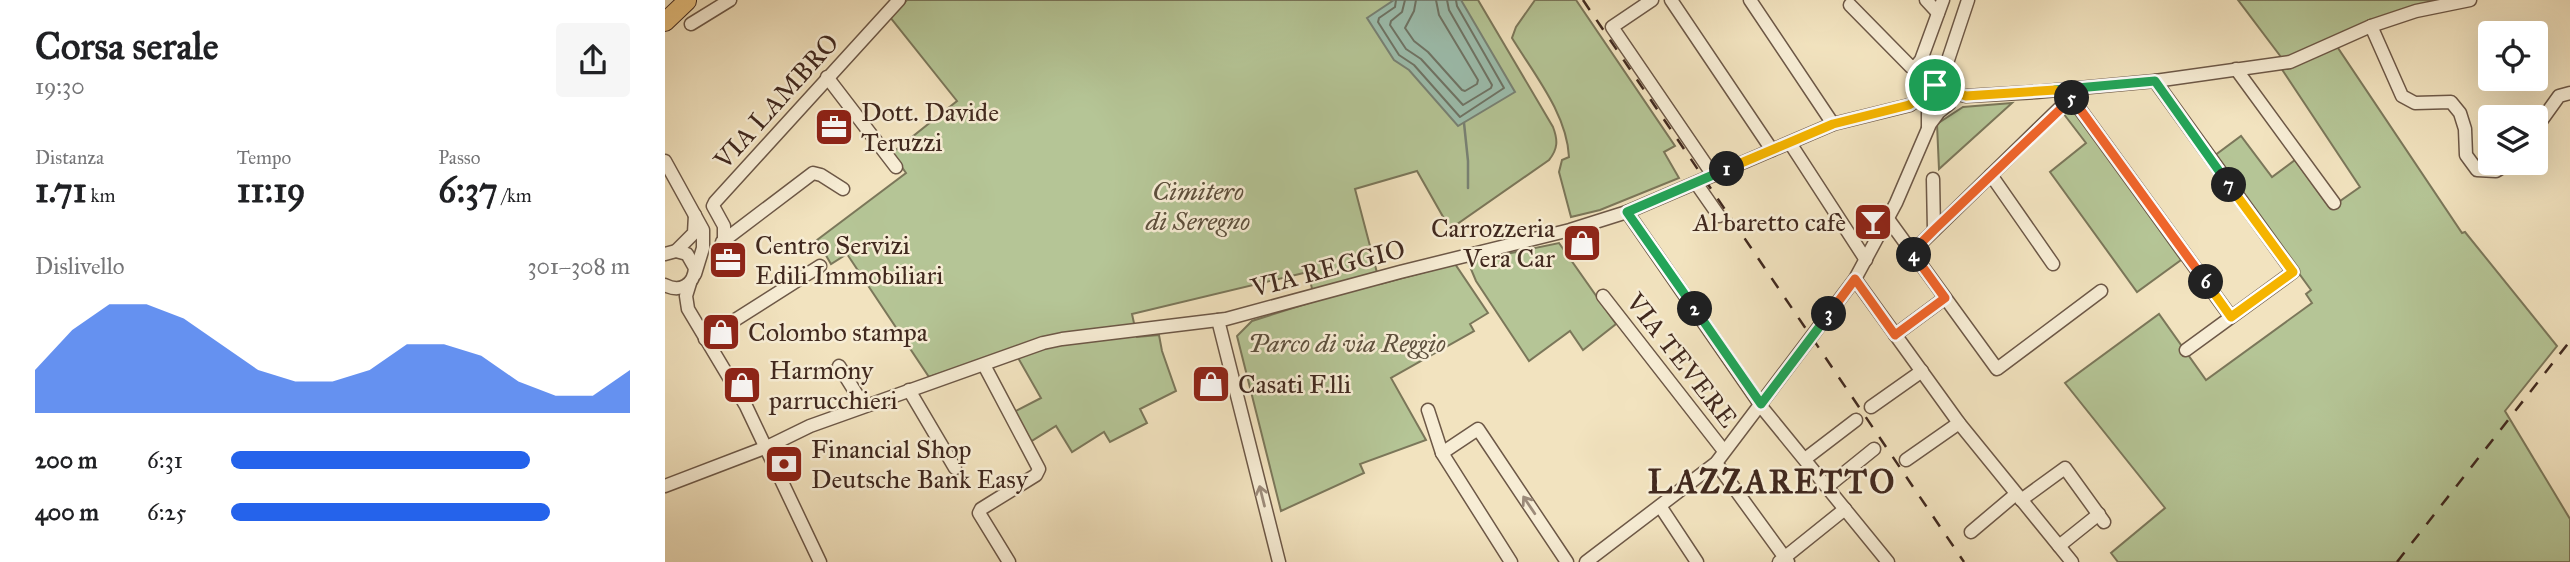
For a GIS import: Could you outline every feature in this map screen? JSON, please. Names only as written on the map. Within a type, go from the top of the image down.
[{"type":"highway","points":[[665,15],[687,0]]},
{"type":"highway","points":[[665,22],[687,0]]},
{"type":"street","points":[[691,24],[730,0]]},
{"type":"street","name":"VIA LAMBRO","points":[[843,188],[813,173],[723,241],[725,226],[713,206],[899,0]]},
{"type":"street","points":[[1652,0],[1612,27],[1713,175]]},
{"type":"street","points":[[1671,0],[1772,150]]},
{"type":"street","points":[[1750,0],[1833,124]]},
{"type":"street","points":[[1926,0],[1938,13]]},
{"type":"street","points":[[1850,5],[1907,66],[1913,67],[1919,63],[1943,0]]},
{"type":"street","points":[[1586,562],[1716,463],[1855,279],[1888,219],[1928,128],[1968,0]]},
{"type":"street","points":[[1912,252],[2073,93],[2290,62],[2371,26],[2416,11],[2470,0]]},
{"type":"street","points":[[2371,26],[2402,96],[2415,103],[2451,102],[2460,113],[2465,129],[2466,155],[2478,170]]},
{"type":"street","points":[[2236,69],[2334,203]]},
{"type":"street","points":[[827,77],[896,167]]},
{"type":"street","points":[[2155,81],[2293,272],[2186,350]]},
{"type":"street","points":[[2073,93],[2231,317]]},
{"type":"street","name":"VIA REGGIO","points":[[665,486],[864,406],[1062,339],[1218,320],[1559,233],[1627,212],[1833,124],[1909,105],[1966,96],[2073,93]]},
{"type":"street","points":[[2548,111],[2559,96],[2570,93]]},
{"type":"street","points":[[1790,143],[1866,260]]},
{"type":"street","points":[[665,161],[700,222],[704,240],[692,279],[681,288],[666,286]]},
{"type":"street","points":[[1991,175],[2053,264]]},
{"type":"street","points":[[1933,179],[1934,230]]},
{"type":"street","points":[[1696,183],[1719,216]]},
{"type":"street","points":[[668,253],[694,233],[695,212]]},
{"type":"street","points":[[1627,212],[1761,404],[1888,562]]},
{"type":"street","points":[[1888,219],[1997,369],[2101,291]]},
{"type":"street","points":[[668,253],[691,258],[695,268],[686,302],[692,317],[741,397],[820,562]]},
{"type":"street","points":[[705,339],[820,266]]},
{"type":"street","points":[[1855,279],[1959,423],[2072,562]]},
{"type":"street","points":[[666,286],[675,300],[692,317]]},
{"type":"street","name":"VIA TEVERE","points":[[1603,296],[1724,451]]},
{"type":"street","points":[[1895,335],[1945,298]]},
{"type":"street","points":[[1218,320],[1279,562]]},
{"type":"street","points":[[984,365],[1039,469],[1036,475],[981,509],[979,513],[1007,561]]},
{"type":"street","points":[[839,366],[864,406]]},
{"type":"street","points":[[1871,407],[1922,371]]},
{"type":"street","points":[[909,390],[955,468]]},
{"type":"street","points":[[1429,410],[1442,453],[1511,562]]},
{"type":"street","points":[[1805,459],[1856,420]]},
{"type":"street","points":[[1906,460],[1959,423]]},
{"type":"street","points":[[1442,453],[1478,429],[1567,562]]},
{"type":"street","points":[[1827,487],[1874,449]]},
{"type":"street","points":[[1716,463],[1784,560],[1845,509]]},
{"type":"street","points":[[1971,532],[2018,497],[2065,468],[2102,518],[2059,546]]},
{"type":"street","points":[[1660,506],[1697,562]]},
{"type":"green space","points":[[907,0],[1478,0],[1553,127],[1556,144],[1552,156],[1450,229],[1417,171],[1355,189],[1380,284],[1455,264],[1488,313],[1470,324],[1474,331],[1391,378],[1426,440],[1360,464],[1364,473],[1281,511],[1237,336],[1252,321],[1315,301],[1308,272],[1132,314],[1137,337],[1159,335],[1176,391],[1140,409],[1147,423],[1110,442],[1104,432],[1072,452],[1056,426],[1030,442],[1014,412],[1041,398],[1013,349],[929,377],[847,254],[831,264],[817,240],[906,173],[892,153],[957,101],[890,17]]},
{"type":"green space","points":[[1535,0],[1576,0],[1675,146],[1664,152],[1679,178],[1600,210],[1571,217],[1559,172],[1562,160],[1569,157],[1562,125],[1548,95],[1512,38],[1516,27]]},
{"type":"green space","points":[[2238,0],[2463,0],[2332,39],[2462,233],[2465,232],[2557,346],[2505,411],[2570,519],[2570,562],[2118,562],[2111,553],[2165,508],[2065,383],[2159,314],[2206,380],[2312,303],[2306,294],[2311,290],[2214,156],[2241,136],[2272,177],[2295,160],[2330,208],[2360,187],[2281,68],[2281,57]]},
{"type":"green space","points":[[2012,103],[1939,169],[1937,124],[1963,107]]},
{"type":"green space","points":[[2071,106],[2181,260],[2137,292],[2050,172],[2086,143],[2063,113]]},
{"type":"green space","points":[[1559,243],[1616,324],[1583,350],[1570,331],[1529,361],[1476,281],[1468,262]]},
{"type":"water","points":[[1394,0],[1461,0],[1515,92],[1458,126],[1409,70],[1394,60],[1367,18]]},
{"type":"waterway","points":[[1464,123],[1468,188]]},
{"type":"railway","points":[[1583,0],[1964,562]]},
{"type":"railway","points":[[2397,562],[2570,341]]},
{"type":"place","name":"Dott. Davide Teruzzi","points":[[834,127]]},
{"type":"place","name":"Al baretto cafè","points":[[1873,222]]},
{"type":"place","name":"Carrozzeria Vera Car","points":[[1582,243]]},
{"type":"place","name":"Centro Servizi Edili Immobiliari","points":[[728,260]]},
{"type":"place","name":"Colombo stampa","points":[[721,332]]},
{"type":"place","name":"Casati F.lli","points":[[1211,384]]},
{"type":"place","name":"Harmony parrucchieri","points":[[742,385]]},
{"type":"place","name":"Financial Shop Deutsche Bank Easy","points":[[784,464]]},
{"type":"district","name":"LAZZARETTO","points":[[1772,481]]},
{"type":"route","points":[[2155,81],[2293,272],[2231,317],[2071,97],[1912,252],[1945,298],[1895,335],[1855,279],[1761,404],[1627,212],[1833,124],[1909,105],[1935,85],[1966,96],[2155,81]]},
{"type":"park label","name":"Cimitero di Seregno","points":[[1198,206]]},
{"type":"park label","name":"Parco di via Reggio","points":[[1347,343]]}]
